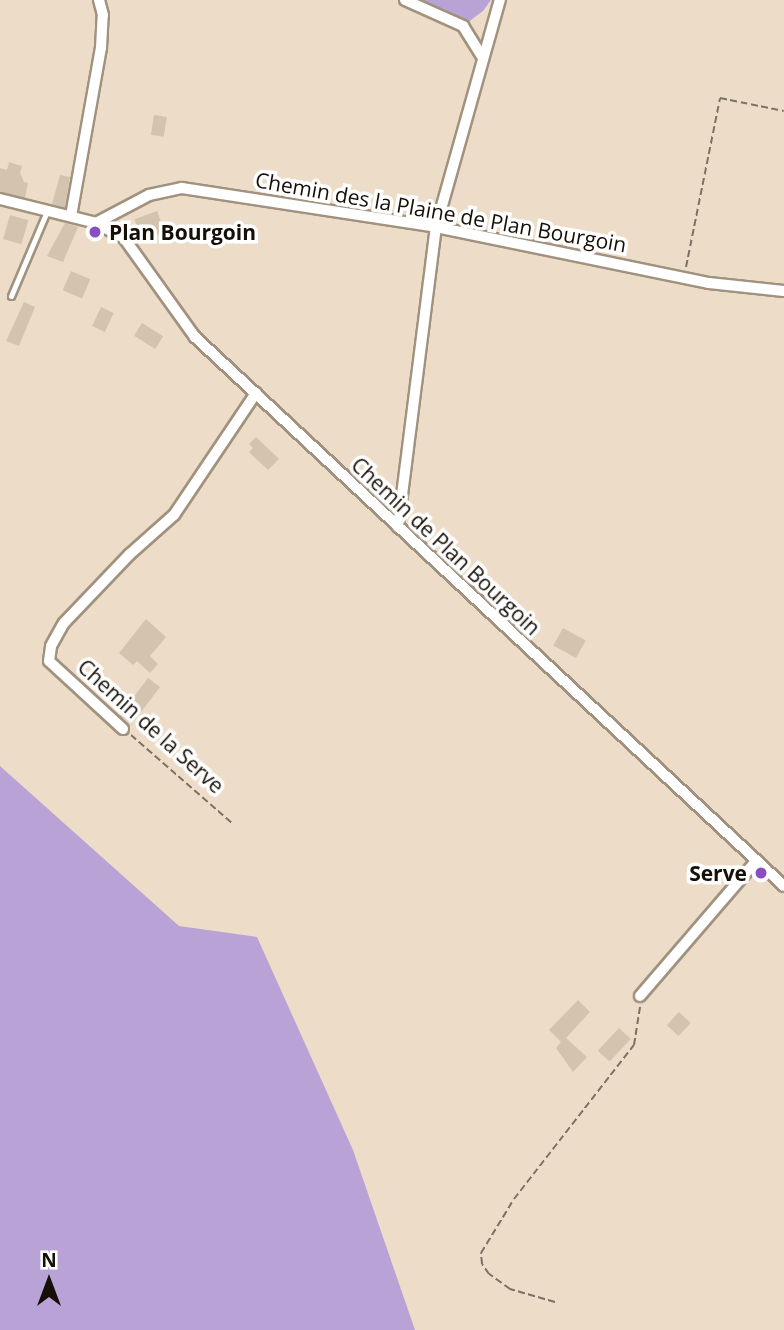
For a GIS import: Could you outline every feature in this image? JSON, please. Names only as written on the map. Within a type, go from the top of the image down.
[{"type":"street","points":[[71,216],[101,48],[103,15],[99,0]]},
{"type":"street","points":[[405,0],[463,26],[482,56]]},
{"type":"street","points":[[397,527],[436,226],[500,0]]},
{"type":"street","name":"Chemin des la Plaine de Plan Bourgoin","points":[[96,223],[149,195],[182,188],[436,226],[684,278],[784,291]]},
{"type":"street","name":"Chemin de Plan Bourgoin","points":[[0,200],[96,223],[124,238],[195,337],[784,887]]},
{"type":"street","name":"Chemin de la Serve","points":[[123,729],[49,661],[51,646],[64,623],[130,554],[174,515],[192,483],[256,393]]},
{"type":"street","points":[[640,996],[756,862]]},
{"type":"lane","points":[[11,296],[47,211]]},
{"type":"path","points":[[684,278],[720,98],[784,111]]},
{"type":"path","name":"Chemin de la Serve","points":[[123,729],[161,758],[233,824]]},
{"type":"path","points":[[555,1302],[510,1289],[489,1274],[482,1264],[481,1253],[529,1178],[634,1045],[640,996]]},
{"type":"shaded area","points":[[405,0],[491,0],[483,11],[463,26]]},
{"type":"shaded area","points":[[0,766],[179,926],[257,937],[353,1150],[415,1330],[0,1330]]},
{"type":"building","points":[[154,115],[167,117],[164,137],[151,135]]},
{"type":"building","points":[[9,162],[22,166],[20,173],[24,182],[28,183],[25,198],[0,192],[0,168],[7,170]]},
{"type":"building","points":[[60,175],[70,177],[65,208],[52,204]]},
{"type":"building","points":[[157,211],[165,233],[142,241],[134,219]]},
{"type":"building","points":[[10,215],[28,220],[21,244],[3,239]]},
{"type":"building","points":[[65,223],[78,227],[63,262],[47,256]]},
{"type":"building","points":[[71,271],[90,279],[82,299],[63,290]]},
{"type":"building","points":[[24,302],[35,307],[19,346],[6,341]]},
{"type":"building","points":[[101,307],[114,313],[105,332],[92,326]]},
{"type":"building","points":[[142,323],[163,336],[155,349],[134,336]]},
{"type":"building","points":[[256,437],[279,459],[268,470],[249,452],[253,448],[249,444]]},
{"type":"building","points":[[146,619],[166,637],[150,656],[158,664],[150,673],[137,661],[133,665],[119,653]]},
{"type":"building","points":[[563,628],[586,641],[576,658],[553,645]]},
{"type":"building","points":[[148,678],[160,687],[132,725],[120,716]]},
{"type":"building","points":[[578,1000],[590,1012],[566,1038],[587,1057],[573,1072],[556,1048],[561,1042],[549,1030]]},
{"type":"building","points":[[679,1012],[691,1023],[678,1036],[667,1025]]},
{"type":"building","points":[[619,1028],[631,1039],[610,1062],[598,1051]]},
{"type":"place","name":"Plan Bourgoin","points":[[95,232]]},
{"type":"place","name":"Serve","points":[[761,873]]}]
